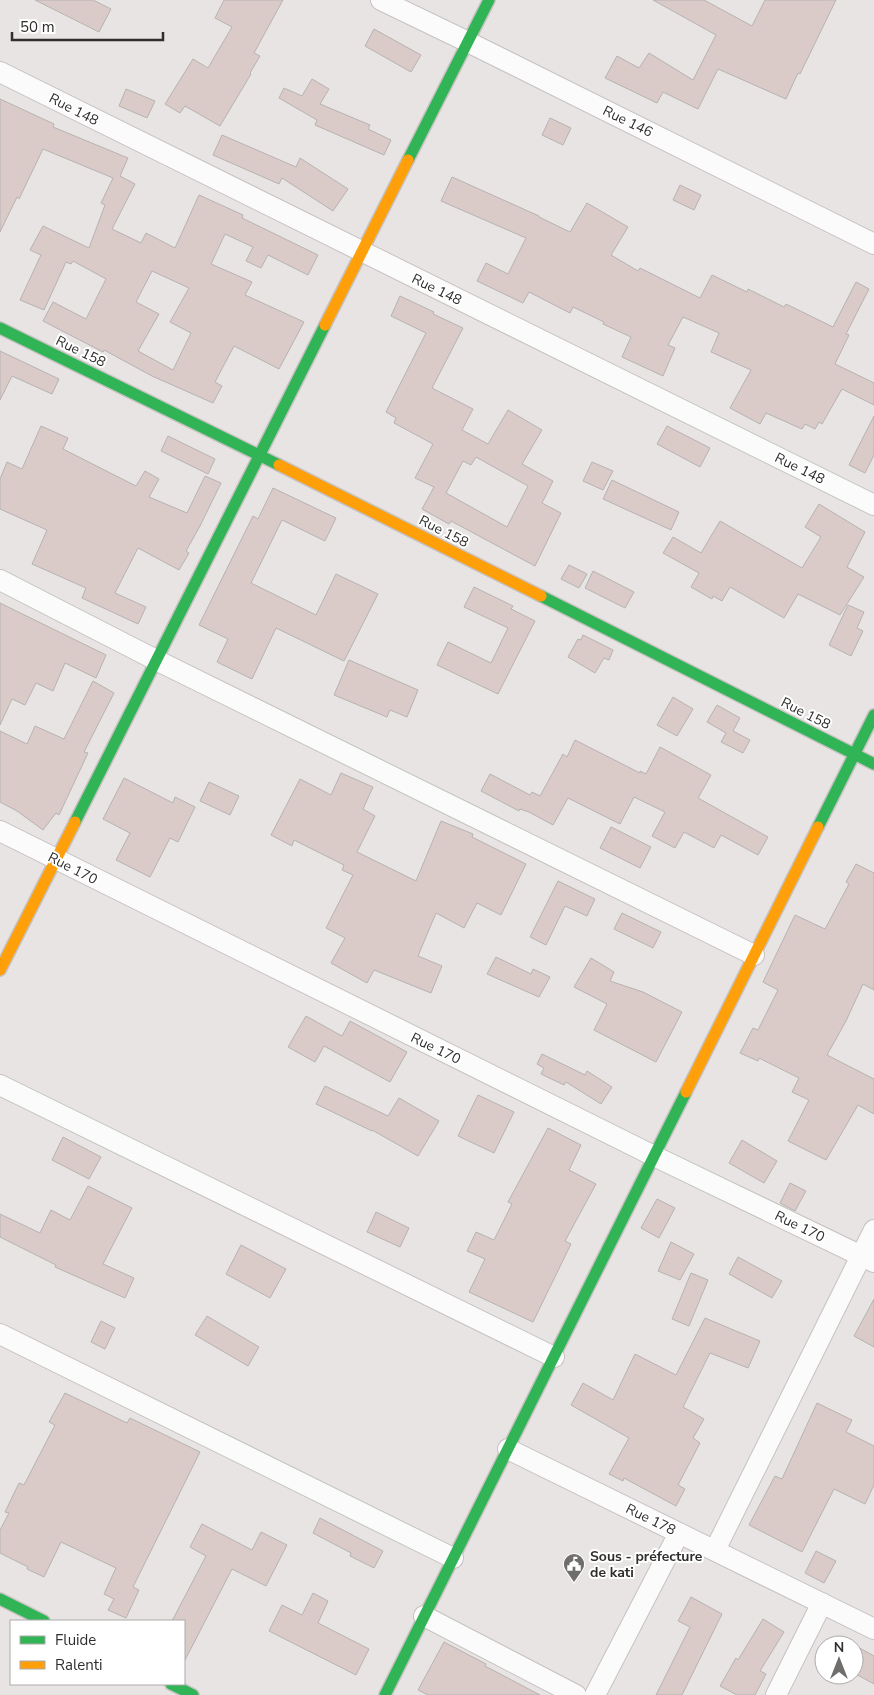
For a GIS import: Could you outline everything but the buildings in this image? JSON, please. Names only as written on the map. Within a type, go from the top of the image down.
[{"type":"street","name":"Rue 146","points":[[380,0],[874,244]]},
{"type":"street","points":[[0,970],[489,0]]},
{"type":"street","name":"Rue 148","points":[[0,72],[874,505]]},
{"type":"street","name":"Rue 158","points":[[0,328],[260,455],[874,764]]},
{"type":"street","points":[[0,580],[156,660],[754,955]]},
{"type":"street","points":[[385,1695],[874,715]]},
{"type":"street","name":"Rue 170","points":[[0,831],[654,1156],[868,1259]]},
{"type":"street","points":[[0,1085],[554,1357]]},
{"type":"street","points":[[715,1550],[868,1259],[874,1230]]},
{"type":"street","points":[[0,1334],[454,1558]]},
{"type":"street","name":"Rue 178","points":[[508,1448],[874,1629]]},
{"type":"street","points":[[595,1695],[679,1533]]},
{"type":"street","points":[[0,1600],[42,1620]]},
{"type":"street","points":[[776,1695],[822,1604]]},
{"type":"street","points":[[424,1616],[576,1695]]},
{"type":"street","points":[[173,1685],[194,1695]]},
{"type":"traffic: fast","points":[[408,160],[489,0]]},
{"type":"traffic: fast","points":[[75,822],[325,325]]},
{"type":"traffic: fast","points":[[0,328],[279,465]]},
{"type":"traffic: fast","points":[[541,596],[874,764]]},
{"type":"traffic: fast","points":[[818,827],[874,715]]},
{"type":"traffic: fast","points":[[385,1695],[686,1092]]},
{"type":"traffic: fast","points":[[0,1599],[42,1620]]},
{"type":"traffic: fast","points":[[173,1685],[193,1695]]},
{"type":"traffic: slow","points":[[325,325],[408,160]]},
{"type":"traffic: slow","points":[[279,465],[541,596]]},
{"type":"traffic: slow","points":[[0,970],[75,822]]},
{"type":"traffic: slow","points":[[686,1092],[818,827]]},
{"type":"place","name":"Sous - préfecture de kati","points":[[574,1583]]}]
